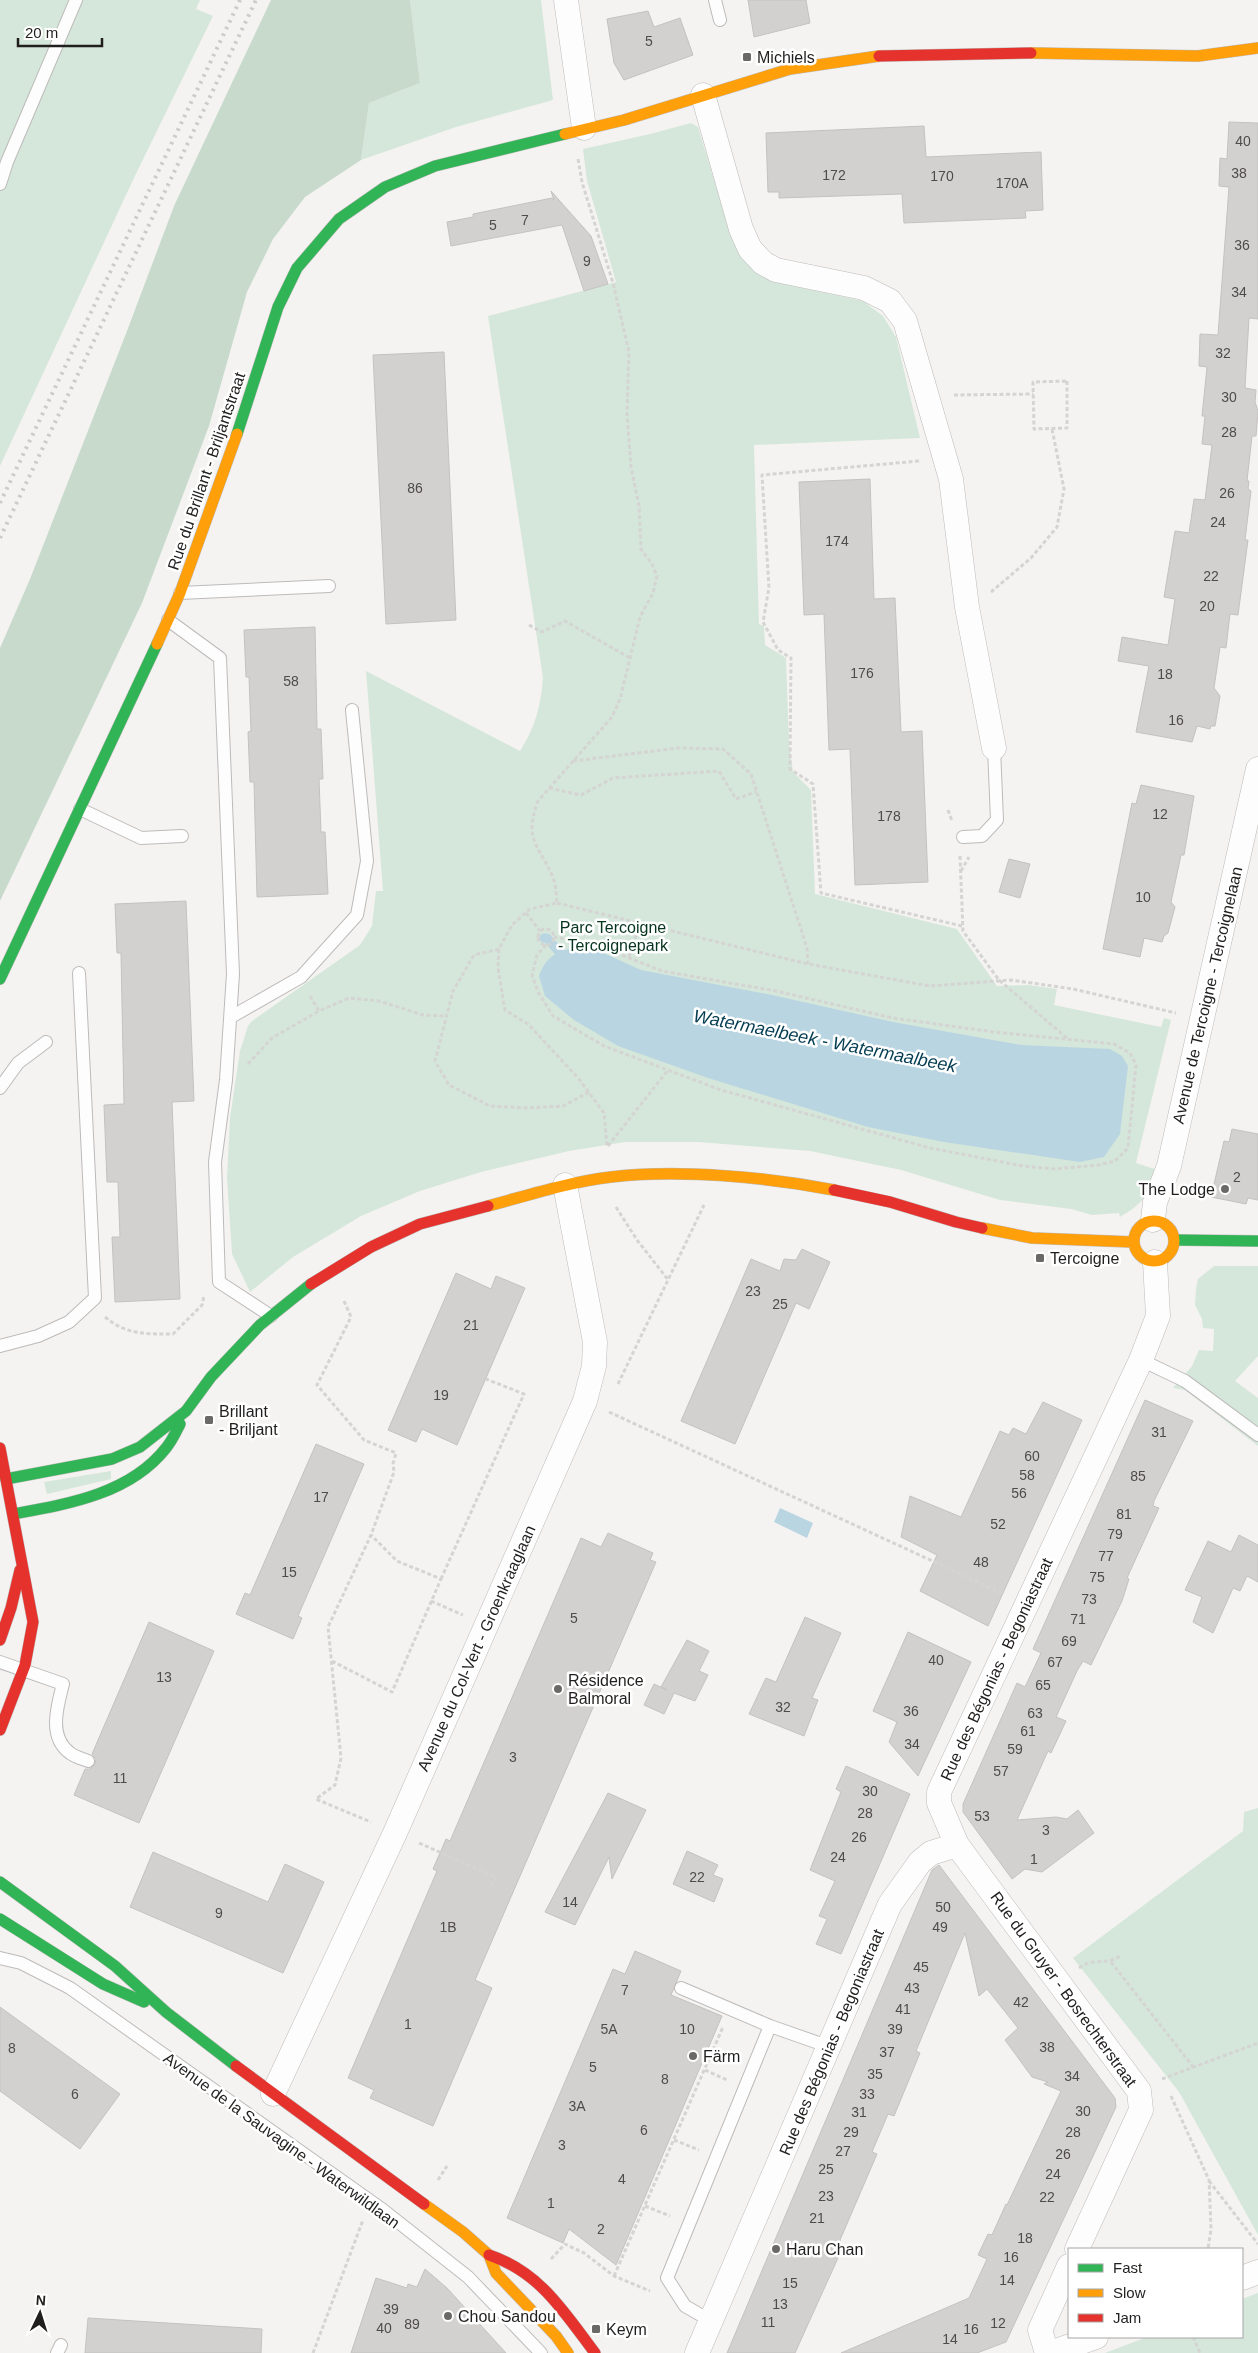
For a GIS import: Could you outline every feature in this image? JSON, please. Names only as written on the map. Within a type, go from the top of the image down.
[{"type":"street","points":[[566,0],[584,128]]},
{"type":"street","name":"Rue du Brillant - Briljantstraat","points":[[0,979],[180,593],[232,450],[278,307],[297,268],[338,219],[385,187],[435,166],[584,128],[624,120],[790,69],[876,56],[1014,53],[1198,56],[1258,48]]},
{"type":"street","points":[[703,95],[741,229],[750,249],[763,263],[776,270],[864,288],[890,302],[906,321],[950,479],[967,607],[994,748]]},
{"type":"street","name":"Avenue de Tercoigne - Tercoignelaan","points":[[1153,1220],[1155,1202],[1169,1166],[1258,769]]},
{"type":"street","points":[[13,1514],[107,1492],[138,1476],[157,1460],[173,1442],[186,1411],[211,1377],[271,1316],[296,1295],[334,1268],[371,1247],[420,1224],[564,1185],[611,1177],[668,1175],[733,1176],[813,1186],[890,1202],[956,1222],[1032,1238],[1133,1242]]},
{"type":"street","name":"Avenue du Col-Vert - Groenkraaglaan","points":[[273,2094],[395,1833],[585,1401],[594,1366],[595,1342],[564,1185]]},
{"type":"street","points":[[1153,1220],[1163,1222],[1171,1230],[1175,1240],[1173,1250],[1166,1258],[1155,1262],[1145,1260],[1137,1252],[1133,1242],[1136,1232],[1143,1224],[1153,1220]]},
{"type":"street","points":[[1175,1240],[1258,1241]]},
{"type":"street","name":"Rue des Bégonias - Begoniastraat","points":[[697,2353],[890,1904],[920,1862],[931,1853],[957,1845],[939,1803],[943,1781],[1140,1360],[1158,1316],[1155,1262]]},
{"type":"street","points":[[6,1479],[112,1459],[140,1447],[186,1411]]},
{"type":"street","points":[[0,1448],[33,1622],[23,1670],[0,1730]]},
{"type":"street","points":[[0,1640],[11,1608],[22,1564]]},
{"type":"street","name":"Rue du Gruyer - Bosrechterstraat","points":[[957,1845],[1139,2090],[1141,2110],[1077,2248]]},
{"type":"street","name":"Avenue de la Sauvagine - Waterwildlaan","points":[[0,1882],[115,1966],[166,2012],[273,2094],[433,2208],[489,2254],[507,2259],[543,2285],[595,2353]]},
{"type":"street","name":"Avenue de la Sauvagine - Waterwildlaan","points":[[0,1920],[103,1984],[166,2012]]},
{"type":"street","name":"Avenue de la Sauvagine - Waterwildlaan","points":[[489,2254],[496,2273],[556,2336],[568,2353]]},
{"type":"street","points":[[1068,2268],[1040,2330],[1049,2353],[1093,2338]]},
{"type":"street","points":[[1243,2278],[1258,2272]]},
{"type":"lane","points":[[0,184],[7,162],[76,0]]},
{"type":"lane","points":[[715,0],[720,20]]},
{"type":"lane","points":[[180,593],[330,586]]},
{"type":"lane","points":[[168,620],[220,658],[233,974],[226,1080],[215,1162],[219,1282],[271,1316]]},
{"type":"lane","points":[[231,1017],[301,977],[357,915],[367,861],[352,710]]},
{"type":"lane","points":[[962,837],[982,836],[996,820],[994,748]]},
{"type":"lane","points":[[80,809],[141,838],[182,836]]},
{"type":"lane","points":[[0,1346],[38,1336],[69,1322],[95,1298],[79,973]]},
{"type":"lane","points":[[0,1088],[18,1063],[46,1042]]},
{"type":"lane","points":[[1140,1360],[1186,1381],[1258,1435]]},
{"type":"lane","points":[[0,1662],[63,1684],[56,1722],[58,1740],[70,1754],[88,1761]]},
{"type":"lane","name":"Avenue de la Sauvagine - Waterwildlaan","points":[[0,1958],[21,1963],[70,1988],[382,2210],[468,2277],[541,2353]]},
{"type":"lane","points":[[681,1988],[730,2011],[830,2046]]},
{"type":"lane","points":[[711,2321],[685,2306],[667,2278],[770,2026]]},
{"type":"path","points":[[557,902],[554,877],[539,855],[533,839],[532,817],[538,801],[548,788],[612,717],[620,699],[640,617],[653,593],[657,576],[652,564],[641,549],[639,506],[629,448],[627,413],[629,352],[613,283],[582,182],[575,146],[584,128]]},
{"type":"path","points":[[1066,381],[1067,428],[1052,428],[1034,429],[1033,382],[1066,381]]},
{"type":"path","points":[[926,396],[1033,394]]},
{"type":"path","points":[[967,607],[991,592],[1031,558],[1057,527],[1064,489],[1052,428]]},
{"type":"path","points":[[945,461],[919,461],[762,475],[768,588],[763,622],[778,650],[791,658],[790,769],[813,784],[821,893],[962,926]]},
{"type":"path","points":[[529,625],[542,632],[565,621],[630,658]]},
{"type":"path","points":[[572,761],[678,748],[723,749],[751,774],[807,948],[808,964]]},
{"type":"path","points":[[548,788],[580,795],[613,778],[718,771],[736,799],[756,792]]},
{"type":"path","points":[[948,810],[953,827]]},
{"type":"path","points":[[959,853],[963,931],[1000,980],[1068,1040]]},
{"type":"path","points":[[668,1070],[607,1146],[604,1112],[589,1092],[528,1024],[505,1010],[498,968],[499,949],[512,925],[530,908],[557,902],[808,964],[930,986],[1011,980],[1073,988],[1177,1013]]},
{"type":"path","points":[[526,913],[540,931]]},
{"type":"path","points":[[630,958],[640,923]]},
{"type":"path","points":[[540,931],[546,929],[552,931],[554,937],[552,943],[546,945],[538,955],[532,975],[538,992],[553,1016],[604,1046],[668,1070],[767,1104],[930,1148],[1022,1166],[1054,1169],[1099,1165],[1116,1161],[1128,1148],[1136,1065],[1130,1053],[1114,1044],[893,1018],[776,991],[662,971],[594,944],[554,937]]},
{"type":"path","points":[[540,931],[538,937],[540,942],[546,945]]},
{"type":"path","points":[[499,949],[474,955],[453,991],[435,1062],[449,1085],[490,1106],[527,1108],[563,1106],[589,1092]]},
{"type":"path","points":[[301,977],[319,1011]]},
{"type":"path","points":[[226,1080],[247,1065],[272,1038],[319,1011],[348,998],[379,1001],[423,1015],[446,1016]]},
{"type":"path","points":[[613,1393],[669,1281],[704,1205]]},
{"type":"path","points":[[616,1207],[637,1240],[669,1281]]},
{"type":"path","points":[[89,1303],[111,1322],[138,1334],[173,1334],[202,1305],[208,1285],[219,1282]]},
{"type":"path","points":[[344,1301],[351,1317],[317,1385],[364,1440],[396,1453],[393,1464],[394,1472],[371,1535],[328,1628],[341,1758],[334,1785],[316,1799],[371,1823]]},
{"type":"path","points":[[332,1661],[392,1692],[524,1394],[486,1379]]},
{"type":"path","points":[[605,1410],[1010,1597]]},
{"type":"path","points":[[371,1535],[397,1561],[441,1579]]},
{"type":"path","points":[[431,1601],[466,1616]]},
{"type":"path","points":[[418,1842],[496,1877],[492,1885]]},
{"type":"path","points":[[1076,1970],[1088,1961],[1110,1962],[1120,1956]]},
{"type":"path","points":[[1110,1962],[1194,2068]]},
{"type":"path","points":[[546,2265],[565,2244],[584,2253],[614,2276],[730,2011]]},
{"type":"path","points":[[1159,2080],[1258,2043]]},
{"type":"path","points":[[1171,2096],[1209,2180],[1258,2244]]},
{"type":"path","points":[[438,2180],[448,2166]]},
{"type":"path","points":[[1208,2248],[1211,2228],[1209,2180]]},
{"type":"path","points":[[645,2206],[689,2224]]},
{"type":"path","points":[[313,2353],[365,2216]]},
{"type":"path","points":[[1193,2338],[1200,2353]]},
{"type":"green space","points":[[0,0],[200,0],[196,9],[213,16],[133,180],[0,466]]},
{"type":"green space","points":[[271,0],[410,0],[420,83],[369,103],[361,160],[305,197],[273,239],[247,292],[209,426],[142,603],[0,901],[0,648],[30,579],[174,206]]},
{"type":"green space","points":[[410,0],[541,0],[553,100],[456,127],[361,160],[369,103],[420,83]]},
{"type":"green space","name":"Parc Tercoigne - Tercoignepark","points":[[691,123],[698,127],[732,239],[741,254],[784,284],[863,301],[883,316],[896,337],[920,438],[754,445],[759,624],[764,626],[765,645],[786,658],[789,743],[793,772],[811,790],[815,894],[957,929],[997,986],[1028,985],[1057,989],[1054,1005],[1161,1027],[1164,1018],[1171,1020],[1136,1163],[1158,1170],[1144,1198],[1134,1208],[1120,1217],[1119,1213],[1092,1215],[1071,1209],[1000,1200],[901,1170],[810,1151],[698,1142],[625,1142],[569,1151],[481,1172],[420,1191],[361,1216],[293,1257],[250,1292],[232,1254],[227,1178],[230,1118],[240,1051],[248,1026],[252,1021],[360,945],[372,926],[376,891],[383,891],[366,671],[520,751],[530,734],[539,707],[543,678],[488,316],[616,282],[587,181],[583,149]]},
{"type":"green space","points":[[1214,1266],[1258,1266],[1258,1356],[1235,1381],[1258,1398],[1258,1446],[1185,1390],[1173,1388],[1192,1366],[1199,1350],[1213,1351],[1214,1329],[1203,1328],[1202,1319],[1195,1305],[1198,1279]]},
{"type":"green space","points":[[111,1471],[111,1479],[47,1494],[44,1482]]},
{"type":"green space","points":[[1258,1808],[1258,2235],[1179,2092],[1073,1958],[1243,1831],[1244,1812]]},
{"type":"green space","points":[[1258,2293],[1258,2353],[1105,2353],[1144,2338],[1243,2338],[1243,2299]]},
{"type":"water","points":[[578,948],[599,951],[641,970],[772,995],[893,1022],[1021,1045],[1110,1049],[1122,1056],[1128,1066],[1120,1134],[1104,1157],[1080,1162],[944,1142],[868,1127],[708,1078],[618,1046],[574,1020],[545,996],[539,976],[545,963],[559,952]]},
{"type":"water","points":[[780,1508],[813,1523],[807,1538],[774,1522]]},
{"type":"building","points":[[748,0],[806,0],[810,23],[754,37]]},
{"type":"building","points":[[648,11],[654,27],[680,18],[693,55],[624,80],[614,63],[607,19]]},
{"type":"building","points":[[1229,122],[1258,123],[1258,319],[1249,318],[1245,388],[1256,390],[1255,402],[1258,411],[1256,436],[1252,436],[1247,481],[1249,481],[1248,489],[1251,491],[1245,540],[1248,540],[1238,615],[1230,614],[1226,648],[1220,647],[1214,688],[1220,696],[1215,726],[1211,726],[1210,729],[1197,726],[1192,742],[1136,732],[1149,666],[1118,661],[1122,637],[1168,645],[1175,599],[1164,597],[1175,531],[1189,533],[1194,499],[1205,500],[1212,445],[1202,444],[1205,416],[1202,416],[1207,367],[1199,366],[1200,334],[1218,335],[1229,187],[1219,186],[1220,158],[1227,159]]},
{"type":"building","points":[[924,126],[926,157],[1041,152],[1043,210],[1025,211],[1026,218],[904,223],[902,194],[779,198],[779,192],[768,192],[766,133]]},
{"type":"building","points":[[551,191],[591,236],[608,284],[584,291],[562,225],[451,246],[447,222],[473,217],[473,214],[552,198],[554,200]]},
{"type":"building","points":[[444,352],[456,620],[386,624],[373,355]]},
{"type":"building","points":[[870,479],[874,599],[895,598],[901,732],[922,731],[928,882],[855,885],[850,749],[829,750],[824,614],[804,615],[799,482]]},
{"type":"building","points":[[315,627],[317,729],[321,729],[323,779],[319,779],[321,832],[325,832],[328,894],[257,897],[254,782],[250,782],[248,732],[251,731],[249,677],[246,677],[244,630]]},
{"type":"building","points":[[1141,785],[1194,796],[1184,855],[1181,855],[1171,902],[1175,907],[1168,933],[1164,936],[1162,942],[1144,938],[1140,957],[1103,949],[1132,803],[1136,804]]},
{"type":"building","points":[[1009,859],[1030,864],[1020,898],[999,892]]},
{"type":"building","points":[[186,901],[194,1101],[172,1102],[180,1299],[115,1302],[112,1237],[120,1237],[118,1182],[107,1182],[104,1105],[124,1104],[121,953],[117,953],[115,904]]},
{"type":"building","points":[[1232,1129],[1258,1134],[1258,1200],[1248,1198],[1246,1204],[1211,1197],[1224,1141],[1229,1142]]},
{"type":"building","points":[[802,1249],[830,1262],[809,1309],[796,1303],[735,1444],[681,1421],[751,1259],[780,1271],[784,1259],[796,1260]]},
{"type":"building","points":[[456,1273],[491,1289],[496,1276],[525,1288],[457,1445],[422,1429],[416,1442],[388,1430]]},
{"type":"building","points":[[1145,1400],[1193,1421],[1154,1501],[1153,1506],[1159,1508],[1127,1578],[1129,1579],[1122,1601],[1091,1665],[1083,1661],[1077,1671],[1056,1717],[1066,1721],[1051,1753],[1048,1751],[1017,1820],[1056,1817],[1067,1819],[1078,1810],[1094,1833],[1042,1872],[1025,1869],[1012,1879],[963,1812],[963,1804],[1017,1683],[1025,1687],[1041,1653],[1033,1649]]},
{"type":"building","points":[[1043,1402],[1082,1420],[988,1626],[920,1591],[937,1555],[901,1537],[910,1496],[961,1517],[1000,1431],[1009,1435],[1013,1428],[1026,1434]]},
{"type":"building","points":[[316,1444],[364,1464],[298,1616],[302,1618],[293,1639],[236,1614],[245,1593],[250,1595]]},
{"type":"building","points":[[608,1533],[653,1553],[650,1560],[656,1562],[475,1980],[492,1988],[433,2126],[370,2098],[374,2090],[348,2078],[437,1871],[433,1869],[446,1839],[450,1841],[581,1538],[601,1547]]},
{"type":"building","points":[[1239,1535],[1258,1545],[1258,1582],[1247,1576],[1240,1591],[1233,1588],[1213,1633],[1193,1622],[1202,1597],[1185,1590],[1208,1541],[1231,1552]]},
{"type":"building","points":[[805,1617],[841,1633],[812,1698],[818,1700],[804,1736],[749,1714],[766,1678],[776,1682]]},
{"type":"building","points":[[149,1622],[214,1651],[139,1823],[74,1795],[85,1769],[90,1769],[95,1764],[96,1759],[92,1754]]},
{"type":"building","points":[[908,1632],[971,1662],[918,1776],[889,1742],[897,1722],[873,1711]]},
{"type":"building","points":[[687,1640],[709,1651],[699,1671],[708,1675],[695,1701],[674,1693],[664,1714],[644,1705],[654,1684],[667,1690],[661,1687]]},
{"type":"building","points":[[846,1766],[910,1794],[841,1954],[816,1944],[827,1919],[819,1916],[835,1881],[810,1870],[841,1792],[836,1789]]},
{"type":"building","points":[[608,1793],[646,1810],[612,1879],[609,1857],[575,1925],[545,1912]]},
{"type":"building","points":[[687,1851],[718,1865],[713,1875],[723,1879],[714,1902],[673,1884]]},
{"type":"building","points":[[153,1852],[268,1902],[285,1864],[324,1882],[283,1973],[130,1907]]},
{"type":"building","points":[[939,1865],[1115,2098],[1116,2107],[1006,2342],[977,2353],[841,2353],[969,2298],[987,2259],[978,2255],[988,2234],[992,2235],[1061,2091],[1044,2084],[1048,2082],[1032,2077],[1005,2040],[1018,2028],[987,1989],[979,1996],[965,1933],[916,2051],[920,2053],[894,2116],[888,2114],[872,2152],[877,2154],[840,2240],[836,2252],[838,2258],[795,2353],[727,2353],[932,1870]]},
{"type":"building","points":[[635,1951],[681,1971],[671,1995],[722,2016],[616,2265],[569,2229],[563,2243],[507,2218],[613,1969],[625,1974]]},
{"type":"building","points":[[0,2007],[120,2094],[80,2149],[0,2091]]},
{"type":"building","points":[[425,2269],[447,2288],[506,2353],[351,2353],[376,2278],[407,2288],[408,2284],[417,2287]]},
{"type":"building","points":[[88,2318],[262,2329],[261,2353],[85,2353]]},
{"type":"waterway","name":"Watermaelbeek - Watermaalbeek","points":[[544,938],[547,938],[559,952],[568,958]]},
{"type":"railway","points":[[0,503],[240,0]]},
{"type":"railway","points":[[0,538],[256,0]]},
{"type":"traffic: fast","points":[[237,434],[278,307],[297,268],[339,219],[385,187],[435,166],[565,134]]},
{"type":"traffic: fast","points":[[0,979],[157,644]]},
{"type":"traffic: fast","points":[[1175,1240],[1258,1241]]},
{"type":"traffic: fast","points":[[6,1479],[112,1459],[140,1447],[186,1411],[211,1377],[260,1325],[311,1284]]},
{"type":"traffic: fast","points":[[13,1514],[97,1495],[135,1476],[151,1464],[168,1445],[180,1424]]},
{"type":"traffic: fast","points":[[0,1882],[115,1966],[166,2012],[236,2066]]},
{"type":"traffic: fast","points":[[0,1919],[103,1984],[144,2002]]},
{"type":"traffic: slow","points":[[1031,53],[1198,56],[1258,48]]},
{"type":"traffic: slow","points":[[565,134],[624,120],[790,69],[879,56]]},
{"type":"traffic: slow","points":[[157,644],[180,593],[237,434]]},
{"type":"traffic: slow","points":[[488,1206],[580,1182],[637,1175],[693,1174],[752,1178],[834,1190]]},
{"type":"traffic: slow","points":[[1158,1221],[1165,1224],[1171,1230],[1174,1241],[1173,1249],[1165,1258],[1158,1261],[1150,1261],[1143,1258],[1135,1249],[1134,1237],[1137,1230],[1146,1222],[1158,1221]]},
{"type":"traffic: slow","points":[[982,1228],[1032,1238],[1133,1242]]},
{"type":"traffic: slow","points":[[424,2204],[463,2232],[489,2255],[496,2273],[556,2336],[568,2353]]},
{"type":"traffic: jam","points":[[879,56],[1031,53]]},
{"type":"traffic: jam","points":[[834,1190],[890,1202],[982,1228]]},
{"type":"traffic: jam","points":[[311,1284],[371,1247],[420,1224],[488,1206]]},
{"type":"traffic: jam","points":[[0,1448],[33,1622],[25,1665],[0,1730]]},
{"type":"traffic: jam","points":[[0,1640],[11,1608],[20,1570]]},
{"type":"traffic: jam","points":[[236,2066],[424,2204]]},
{"type":"traffic: jam","points":[[489,2255],[507,2262],[523,2272],[550,2295],[595,2353]]},
{"type":"place","name":"Michiels","points":[[747,57]]},
{"type":"place","name":"The Lodge","points":[[1225,1189]]},
{"type":"place","name":"Tercoigne","points":[[1040,1258]]},
{"type":"place","name":"Brillant - Briljant","points":[[209,1420]]},
{"type":"place","name":"Résidence Balmoral","points":[[558,1689]]},
{"type":"place","name":"Färm","points":[[693,2056]]},
{"type":"place","name":"Haru Chan","points":[[776,2249]]},
{"type":"place","name":"Chou Sandou","points":[[448,2316]]},
{"type":"place","name":"Keym","points":[[596,2329]]}]
